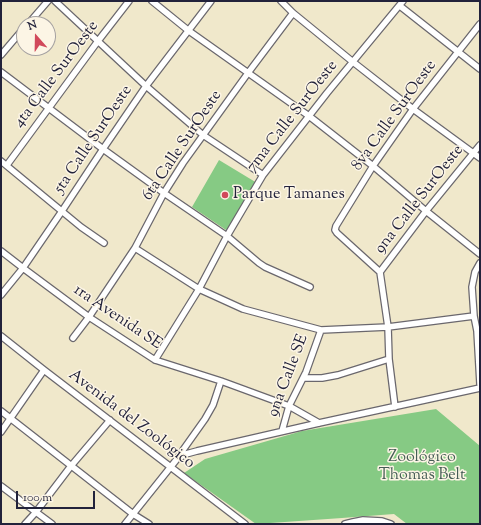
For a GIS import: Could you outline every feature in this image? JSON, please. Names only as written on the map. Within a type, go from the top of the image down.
[{"type":"street","points":[[35,16],[48,1]]},
{"type":"street","points":[[55,1],[146,86],[203,135],[263,175]]},
{"type":"street","name":"4ta Calle SurOeste","points":[[7,165],[129,1]]},
{"type":"street","points":[[152,1],[189,31],[309,116],[373,166],[480,254]]},
{"type":"street","name":"5ta Calle SurOeste","points":[[1,295],[23,268],[146,86],[211,1]]},
{"type":"street","points":[[281,1],[293,13],[353,62],[480,158]]},
{"type":"street","points":[[402,3],[458,52],[480,69]]},
{"type":"street","name":"7ma Calle SurOeste","points":[[155,360],[199,289],[227,236],[263,175],[309,116],[402,3]]},
{"type":"street","name":"6ta Calle SurOeste","points":[[72,338],[89,317],[135,248],[164,193],[183,163],[293,13]]},
{"type":"street","name":"8va Calle SurOeste","points":[[380,272],[337,233],[335,230],[336,226],[373,166],[414,109],[480,24]]},
{"type":"street","points":[[1,55],[16,37]]},
{"type":"street","points":[[1,72],[103,149],[227,236],[265,267],[310,287]]},
{"type":"street","name":"9na Calle SurOeste","points":[[380,272],[426,211],[480,144]]},
{"type":"street","points":[[1,161],[104,243]]},
{"type":"street","points":[[135,248],[199,289],[243,309],[320,330],[388,328],[474,316]]},
{"type":"street","name":"1ra Avenida SE","points":[[1,251],[89,317],[155,360],[289,406],[319,423]]},
{"type":"street","points":[[480,263],[475,272],[472,287],[474,316],[478,330],[480,384]]},
{"type":"street","points":[[380,272],[388,328],[389,359],[395,407]]},
{"type":"street","name":"9na Calle SE","points":[[282,432],[289,406],[304,378],[320,330]]},
{"type":"street","name":"Avenida del Zoológico","points":[[1,336],[245,524]]},
{"type":"street","points":[[304,378],[322,378],[338,375],[389,359]]},
{"type":"street","points":[[1,432],[44,370]]},
{"type":"street","points":[[125,524],[171,468],[205,419],[213,405],[221,382]]},
{"type":"street","points":[[177,459],[197,450],[480,388]]},
{"type":"street","points":[[1,411],[133,514],[149,524]]},
{"type":"street","points":[[25,524],[110,420]]},
{"type":"street","points":[[1,486],[52,524]]},
{"type":"street","points":[[345,524],[364,520],[382,521],[391,524]]},
{"type":"green space","name":"Parque Tamanes","points":[[219,160],[257,183],[229,232],[192,207]]},
{"type":"green space","name":"Zoológico Thomas Belt","points":[[436,409],[480,446],[480,524],[407,524],[394,514],[256,524],[184,473],[205,459],[302,431]]},
{"type":"place","name":"Parque Tamanes","points":[[225,195]]}]
